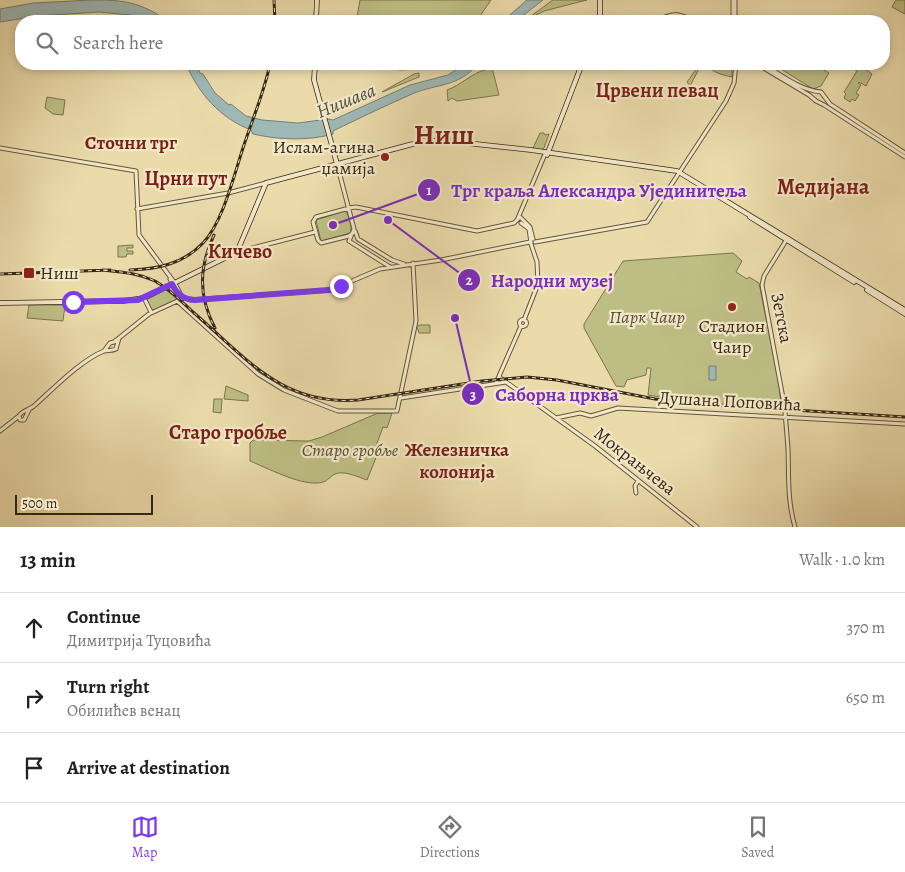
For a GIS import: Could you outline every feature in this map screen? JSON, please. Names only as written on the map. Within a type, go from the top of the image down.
[{"type":"main road","points":[[316,0],[316,15]]},
{"type":"main road","points":[[600,0],[600,15]]},
{"type":"main road","points":[[315,70],[314,80],[337,164]]},
{"type":"main road","points":[[546,154],[580,70]]},
{"type":"main road","points":[[0,303],[128,301],[144,298],[172,282],[237,252],[266,183],[416,143],[434,141],[456,142],[574,157],[666,170],[680,174],[905,312]]},
{"type":"street","points":[[734,0],[734,15]]},
{"type":"street","points":[[0,148],[136,171],[140,237],[183,297],[190,300],[332,290],[380,269],[441,260],[533,241],[647,222],[726,101],[732,88],[736,70]]},
{"type":"street","points":[[767,70],[905,157]]},
{"type":"street","points":[[773,70],[798,85],[816,93],[821,92],[832,106],[905,153]]},
{"type":"street","points":[[814,99],[816,93]]},
{"type":"street","points":[[819,102],[824,98]]},
{"type":"street","points":[[496,383],[521,326],[526,325],[524,320],[538,284],[533,241],[528,229],[520,220],[521,211],[546,154]]},
{"type":"street","points":[[337,164],[354,231],[358,239],[392,260],[407,264]]},
{"type":"street","points":[[137,209],[228,193],[266,183]]},
{"type":"street","points":[[354,231],[351,235],[321,243],[318,240],[313,222],[315,218],[359,207],[477,231],[520,220]]},
{"type":"street","points":[[350,240],[354,231]]},
{"type":"street","points":[[237,252],[315,232]]},
{"type":"street","points":[[345,237],[390,267]]},
{"type":"street","points":[[350,240],[358,239]]},
{"type":"street","name":"Зетска","points":[[787,239],[764,276],[762,285],[786,417],[788,486],[790,508],[795,527]]},
{"type":"street","points":[[349,246],[354,244]]},
{"type":"street","points":[[390,267],[393,264],[392,260]]},
{"type":"street","points":[[177,301],[266,380],[290,393],[338,411],[397,411],[416,321],[413,263]]},
{"type":"street","points":[[17,420],[19,414],[24,414],[69,375],[109,348],[110,343],[115,343],[151,312],[183,297]]},
{"type":"street","points":[[144,298],[151,312]]},
{"type":"street","points":[[109,348],[116,349],[115,343]]},
{"type":"street","name":"Мокрањчева","points":[[499,376],[595,446],[697,527]]},
{"type":"street","points":[[401,398],[496,383],[507,383]]},
{"type":"street","name":"Душана Поповића","points":[[556,418],[580,413],[591,416],[618,408],[905,424]]},
{"type":"street","points":[[0,431],[17,420],[24,420],[24,414]]},
{"type":"street","points":[[636,493],[635,486],[638,481]]},
{"type":"green space","points":[[360,0],[491,0],[481,15],[357,15]]},
{"type":"green space","points":[[553,0],[587,0],[544,11],[536,15],[532,15]]},
{"type":"green space","points":[[896,0],[905,0],[905,14],[892,7]]},
{"type":"green space","points":[[485,70],[493,70],[499,95],[457,101],[452,98],[448,101],[447,90]]},
{"type":"green space","points":[[696,70],[698,70],[690,86],[687,82]]},
{"type":"green space","points":[[713,70],[732,70],[732,77]]},
{"type":"green space","points":[[783,70],[824,70],[829,73],[821,86],[813,89]]},
{"type":"green space","points":[[855,70],[867,70],[872,74],[866,86],[858,83],[861,85],[856,93],[859,95],[855,101],[852,99],[850,102],[844,98],[846,94],[844,92],[857,71]]},
{"type":"green space","points":[[419,73],[419,77],[382,92],[414,74]]},
{"type":"green space","points":[[47,97],[65,100],[63,115],[53,114],[45,108]]},
{"type":"green space","points":[[540,133],[549,134],[544,148],[541,150],[533,148]]},
{"type":"green space","points":[[345,211],[350,222],[350,233],[321,241],[316,220]]},
{"type":"green space","points":[[133,245],[133,248],[127,248],[127,251],[133,251],[133,254],[127,254],[126,257],[118,257],[118,246]]},
{"type":"green space","name":"Парк Чаир","points":[[733,253],[742,261],[736,272],[747,279],[749,277],[759,283],[779,383],[781,406],[698,403],[648,395],[651,368],[647,368],[646,375],[627,380],[624,387],[616,386],[584,328],[584,324],[623,261]]},
{"type":"green space","points":[[172,285],[179,299],[152,311],[145,299]]},
{"type":"green space","points":[[29,305],[65,305],[63,321],[27,318]]},
{"type":"green space","points":[[419,325],[430,325],[430,333],[419,333],[417,327]]},
{"type":"green space","points":[[226,386],[248,395],[248,401],[224,399]]},
{"type":"green space","points":[[214,399],[222,399],[221,413],[213,412]]},
{"type":"green space","name":"Старо гробље","points":[[378,413],[392,413],[387,428],[383,427],[376,446],[380,448],[367,480],[350,474],[337,473],[326,481],[309,483],[283,475],[250,461],[250,443],[253,440],[309,441]]},
{"type":"water","points":[[92,0],[114,1],[132,3],[158,15],[99,12],[15,15],[15,20],[0,22],[0,9],[33,3]]},
{"type":"water","points":[[527,0],[543,0],[524,15],[510,15]]},
{"type":"water","points":[[189,70],[199,70],[215,93],[246,116],[262,120],[298,123],[333,120],[410,85],[448,75],[456,70],[472,70],[455,81],[412,94],[374,111],[333,131],[333,134],[314,138],[294,139],[273,138],[253,134],[251,130],[220,112],[204,95]]},
{"type":"water","points":[[709,366],[716,366],[716,380],[709,380]]},
{"type":"railway","points":[[274,0],[275,15]]},
{"type":"railway","points":[[130,270],[160,267],[178,261],[195,250],[210,234],[227,198],[268,70]]},
{"type":"railway","points":[[214,235],[205,259],[202,282],[209,316],[215,328]]},
{"type":"railway","points":[[103,270],[123,272],[155,281],[175,295],[230,346],[266,375],[286,387],[307,395],[331,400],[358,400],[482,381],[527,377],[557,380],[655,399],[696,404],[905,417]]},
{"type":"railway","points":[[0,274],[110,270]]},
{"type":"place","name":"Ислам-агина џамија","points":[[385,157]]},
{"type":"place","name":"Народни музеј","points":[[388,220]]},
{"type":"place","name":"Трг краља Александра Ујединитеља","points":[[333,225]]},
{"type":"place","name":"Ниш","points":[[29,273]]},
{"type":"place","name":"Стадион Чаир","points":[[732,307]]},
{"type":"place","name":"Саборна црква","points":[[455,318]]},
{"type":"district","name":"Црвени певац","points":[[657,90]]},
{"type":"district","name":"Ниш","points":[[444,135]]},
{"type":"district","name":"Сточни трг","points":[[131,143]]},
{"type":"district","name":"Црни пут","points":[[186,178]]},
{"type":"district","name":"Медијана","points":[[823,187]]},
{"type":"district","name":"Кичево","points":[[240,251]]},
{"type":"district","name":"Старо гробље","points":[[228,432]]},
{"type":"district","name":"Железничка колонија","points":[[457,461]]},
{"type":"route","points":[[73,302],[138,300],[172,284],[179,295],[195,300],[329,290],[341,286]]},
{"type":"water label","name":"Нишава","points":[[346,101]]}]
